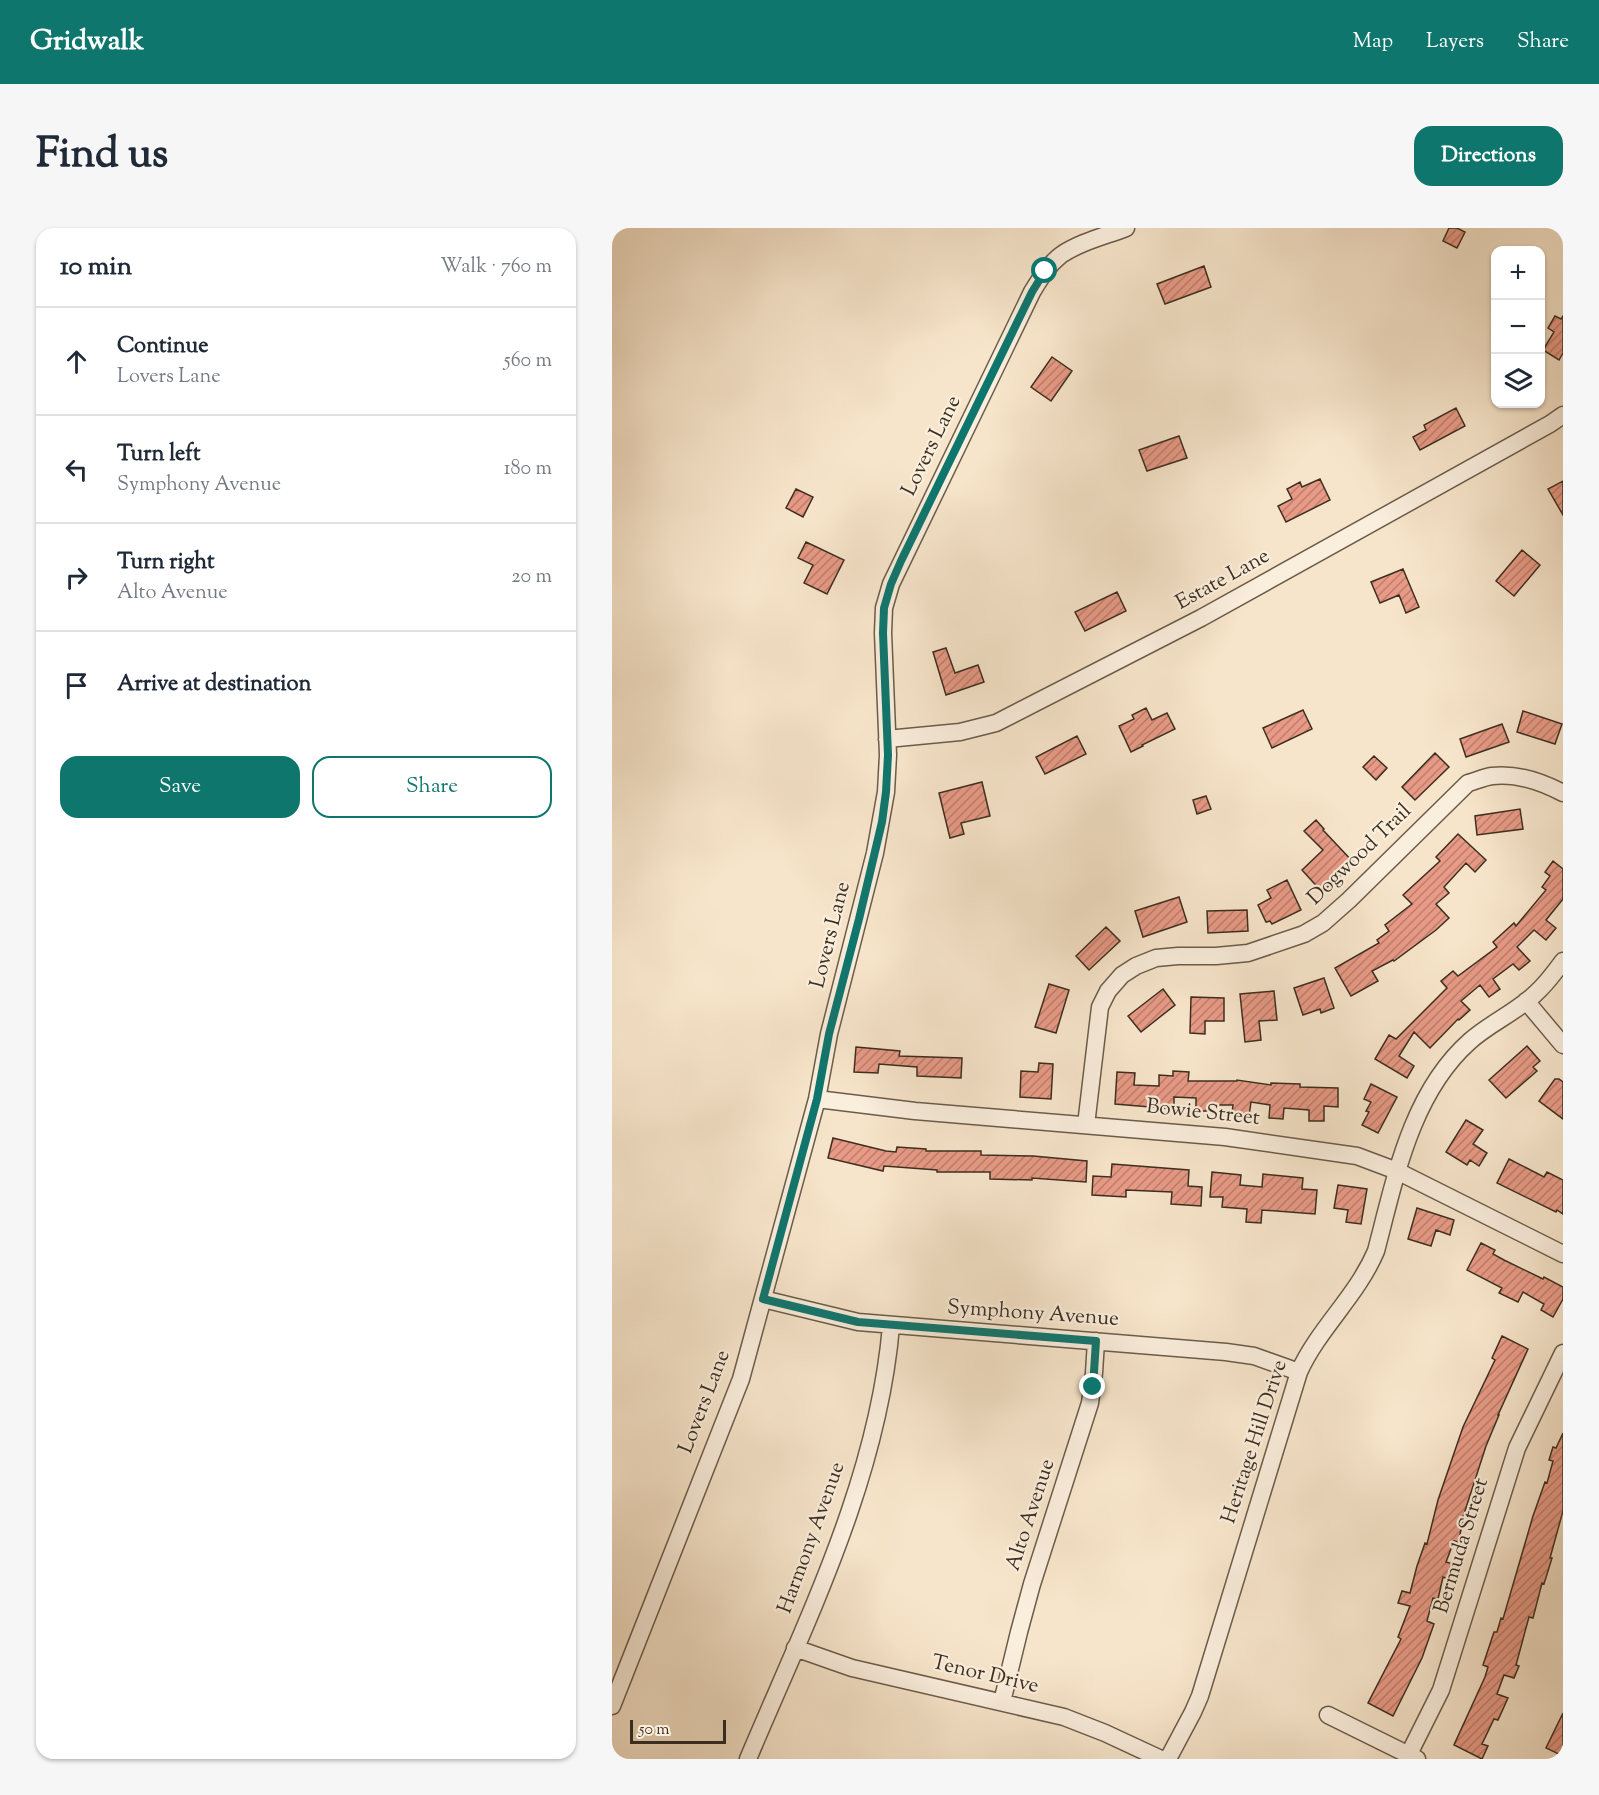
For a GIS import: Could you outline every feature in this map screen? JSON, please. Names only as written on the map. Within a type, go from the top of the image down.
[{"type":"street","name":"Lovers Lane","points":[[612,1706],[741,1379],[817,1099],[829,1034],[882,822],[886,792],[887,739],[883,633],[884,608],[891,584],[1032,292],[1045,271],[1061,256],[1088,242],[1126,228]]},
{"type":"street","name":"Estate Lane","points":[[887,739],[960,732],[996,723],[1201,618],[1563,415]]},
{"type":"street","name":"Dogwood Trail","points":[[1086,1125],[1100,1007],[1108,991],[1122,975],[1156,958],[1248,953],[1304,934],[1323,923],[1349,900],[1468,783],[1491,776],[1514,776],[1563,793]]},
{"type":"street","name":"Heritage Hill Drive","points":[[1168,1759],[1194,1712],[1200,1696],[1299,1372],[1311,1347],[1358,1285],[1370,1264],[1376,1251],[1397,1171],[1428,1094],[1448,1064],[1470,1041],[1537,992],[1563,962]]},
{"type":"street","points":[[1526,1001],[1563,1045]]},
{"type":"street","name":"Bowie Street","points":[[817,1099],[915,1111],[1224,1137],[1357,1156],[1397,1171],[1563,1254]]},
{"type":"street","name":"Symphony Avenue","points":[[763,1299],[847,1320],[891,1326],[1241,1354],[1271,1361],[1299,1372]]},
{"type":"street","name":"Harmony Avenue","points":[[748,1759],[843,1532],[859,1485],[884,1383],[891,1326]]},
{"type":"street","name":"Alto Avenue","points":[[1002,1702],[1018,1632],[1090,1403],[1096,1341]]},
{"type":"street","name":"Bermuda Street","points":[[1413,1757],[1441,1690],[1517,1448],[1563,1353]]},
{"type":"street","name":"Tenor Drive","points":[[795,1648],[852,1668],[1041,1711],[1083,1724],[1161,1759]]},
{"type":"street","points":[[1328,1715],[1413,1757]]},
{"type":"building","points":[[1449,228],[1457,228],[1465,232],[1457,248],[1443,241]]},
{"type":"building","points":[[1204,266],[1211,287],[1165,304],[1157,284]]},
{"type":"building","points":[[1555,316],[1561,319],[1563,316],[1563,353],[1559,360],[1545,351],[1545,347],[1554,332],[1548,328]]},
{"type":"building","points":[[1052,357],[1072,371],[1051,401],[1031,387]]},
{"type":"building","points":[[1456,408],[1465,426],[1420,450],[1413,437],[1426,430],[1424,425]]},
{"type":"building","points":[[1179,436],[1187,458],[1147,471],[1139,450]]},
{"type":"building","points":[[1320,479],[1330,500],[1286,522],[1278,506],[1292,499],[1287,489],[1300,482],[1302,487]]},
{"type":"building","points":[[1563,481],[1563,515],[1548,489]]},
{"type":"building","points":[[796,489],[813,497],[803,517],[786,508]]},
{"type":"building","points":[[806,542],[844,560],[827,594],[804,583],[813,565],[798,558]]},
{"type":"building","points":[[1522,550],[1540,565],[1514,596],[1496,581]]},
{"type":"building","points":[[1403,569],[1419,607],[1406,613],[1399,595],[1380,603],[1371,582]]},
{"type":"building","points":[[1117,592],[1126,611],[1085,631],[1075,612]]},
{"type":"building","points":[[946,648],[955,673],[978,665],[984,682],[946,695],[933,652]]},
{"type":"building","points":[[1146,708],[1152,720],[1167,713],[1175,729],[1131,752],[1119,726],[1134,719],[1132,715]]},
{"type":"building","points":[[1303,710],[1312,729],[1272,748],[1263,728]]},
{"type":"building","points":[[1523,711],[1562,724],[1555,744],[1517,732]]},
{"type":"building","points":[[1502,724],[1509,742],[1466,757],[1460,739]]},
{"type":"building","points":[[1077,736],[1086,754],[1045,774],[1036,757]]},
{"type":"building","points":[[1435,753],[1449,767],[1415,800],[1402,787]]},
{"type":"building","points":[[1374,756],[1387,768],[1376,780],[1363,767]]},
{"type":"building","points":[[982,782],[990,816],[961,823],[964,834],[950,838],[939,793]]},
{"type":"building","points":[[1206,796],[1211,809],[1197,814],[1193,800]]},
{"type":"building","points":[[1520,809],[1523,829],[1477,835],[1475,816]]},
{"type":"building","points":[[1316,820],[1354,863],[1322,892],[1302,870],[1323,850],[1304,831]]},
{"type":"building","points":[[1458,834],[1486,860],[1475,872],[1466,863],[1444,887],[1449,893],[1436,904],[1449,918],[1394,961],[1372,971],[1378,981],[1351,996],[1335,968],[1379,943],[1377,940],[1389,931],[1385,925],[1412,904],[1403,895],[1440,861],[1436,857]]},
{"type":"building","points":[[1553,861],[1563,869],[1563,899],[1546,920],[1556,928],[1546,940],[1534,930],[1517,947],[1530,961],[1519,970],[1513,964],[1493,979],[1500,989],[1489,997],[1480,985],[1461,1001],[1470,1010],[1430,1048],[1414,1032],[1399,1056],[1414,1066],[1407,1078],[1375,1059],[1389,1035],[1396,1039],[1447,988],[1441,981],[1453,971],[1458,976],[1497,947],[1493,942],[1514,923],[1516,926],[1546,890],[1542,887],[1550,876],[1545,872]]},
{"type":"building","points":[[1287,880],[1301,910],[1272,924],[1270,921],[1266,922],[1258,905],[1271,898],[1267,890]]},
{"type":"building","points":[[1179,897],[1187,922],[1143,937],[1135,911]]},
{"type":"building","points":[[1247,910],[1248,931],[1208,933],[1207,911]]},
{"type":"building","points":[[1106,927],[1120,941],[1089,970],[1076,956]]},
{"type":"building","points":[[1324,978],[1334,1008],[1321,1013],[1320,1009],[1303,1015],[1294,988]]},
{"type":"building","points":[[1049,984],[1069,990],[1056,1033],[1035,1027]]},
{"type":"building","points":[[1163,989],[1175,1005],[1141,1032],[1128,1016]]},
{"type":"building","points":[[1274,991],[1277,1020],[1259,1021],[1261,1040],[1245,1042],[1240,994]]},
{"type":"building","points":[[1191,997],[1224,998],[1224,1021],[1205,1021],[1205,1034],[1190,1033]]},
{"type":"building","points":[[1527,1046],[1540,1061],[1533,1067],[1537,1071],[1506,1098],[1489,1080]]},
{"type":"building","points":[[856,1047],[900,1051],[899,1056],[962,1058],[961,1078],[917,1076],[917,1067],[879,1064],[878,1073],[854,1072]]},
{"type":"building","points":[[1039,1063],[1053,1064],[1051,1099],[1020,1097],[1021,1071],[1038,1072]]},
{"type":"building","points":[[1173,1071],[1189,1072],[1188,1081],[1237,1080],[1271,1085],[1271,1083],[1300,1084],[1300,1087],[1338,1088],[1338,1107],[1324,1106],[1324,1121],[1309,1121],[1309,1110],[1284,1108],[1283,1119],[1269,1118],[1270,1105],[1251,1102],[1249,1116],[1232,1113],[1233,1105],[1210,1105],[1209,1111],[1196,1111],[1196,1098],[1174,1097],[1174,1109],[1115,1104],[1117,1072],[1135,1073],[1134,1085],[1159,1086],[1159,1075],[1173,1076]]},
{"type":"building","points":[[1555,1079],[1563,1082],[1563,1119],[1539,1101]]},
{"type":"building","points":[[1371,1084],[1397,1097],[1378,1133],[1362,1125],[1369,1112],[1366,1111],[1371,1102],[1364,1099]]},
{"type":"building","points":[[1466,1120],[1483,1130],[1473,1144],[1487,1153],[1479,1166],[1470,1160],[1467,1165],[1446,1152]]},
{"type":"building","points":[[833,1138],[896,1152],[897,1147],[926,1149],[926,1151],[981,1151],[981,1155],[1033,1156],[1087,1161],[1086,1182],[1032,1178],[1032,1180],[990,1179],[990,1172],[937,1172],[937,1170],[884,1166],[883,1171],[828,1158]]},
{"type":"building","points":[[1509,1159],[1544,1177],[1547,1172],[1563,1180],[1563,1214],[1497,1183]]},
{"type":"building","points":[[1112,1164],[1189,1170],[1188,1186],[1202,1187],[1201,1206],[1171,1204],[1172,1192],[1126,1190],[1126,1197],[1092,1195],[1093,1176],[1111,1177]]},
{"type":"building","points":[[1212,1172],[1241,1175],[1240,1185],[1262,1187],[1263,1174],[1303,1178],[1302,1189],[1317,1190],[1315,1214],[1262,1210],[1261,1223],[1246,1222],[1247,1209],[1222,1207],[1223,1197],[1210,1197]]},
{"type":"building","points":[[1338,1185],[1367,1189],[1361,1224],[1346,1222],[1348,1210],[1334,1208]]},
{"type":"building","points":[[1417,1208],[1454,1220],[1450,1235],[1436,1230],[1431,1246],[1408,1239]]},
{"type":"building","points":[[1481,1243],[1495,1250],[1493,1254],[1504,1260],[1563,1287],[1563,1299],[1553,1317],[1541,1310],[1544,1304],[1523,1292],[1518,1302],[1499,1293],[1502,1288],[1467,1270]]},
{"type":"building","points":[[1502,1336],[1528,1349],[1486,1446],[1463,1517],[1458,1542],[1454,1541],[1446,1562],[1453,1564],[1448,1579],[1443,1577],[1438,1599],[1433,1598],[1427,1621],[1434,1624],[1422,1658],[1393,1716],[1368,1703],[1401,1639],[1398,1637],[1410,1606],[1398,1603],[1402,1591],[1410,1593],[1463,1427],[1495,1360],[1492,1358]]},
{"type":"building","points":[[1563,1433],[1563,1511],[1550,1558],[1552,1558],[1544,1584],[1542,1583],[1533,1618],[1529,1617],[1516,1665],[1519,1666],[1514,1678],[1504,1675],[1497,1694],[1508,1698],[1498,1720],[1494,1719],[1482,1744],[1488,1746],[1482,1759],[1454,1745],[1485,1677],[1488,1667],[1483,1665],[1494,1632],[1497,1632],[1501,1618],[1503,1619],[1533,1516],[1545,1482],[1547,1483],[1553,1461],[1549,1460],[1553,1447],[1556,1448]]},
{"type":"building","points":[[1563,1713],[1563,1756],[1546,1748]]},
{"type":"route","points":[[1045,271],[1032,292],[901,561],[884,608],[888,755],[882,822],[829,1034],[817,1099],[763,1299],[858,1322],[1096,1341],[1093,1387]]}]
